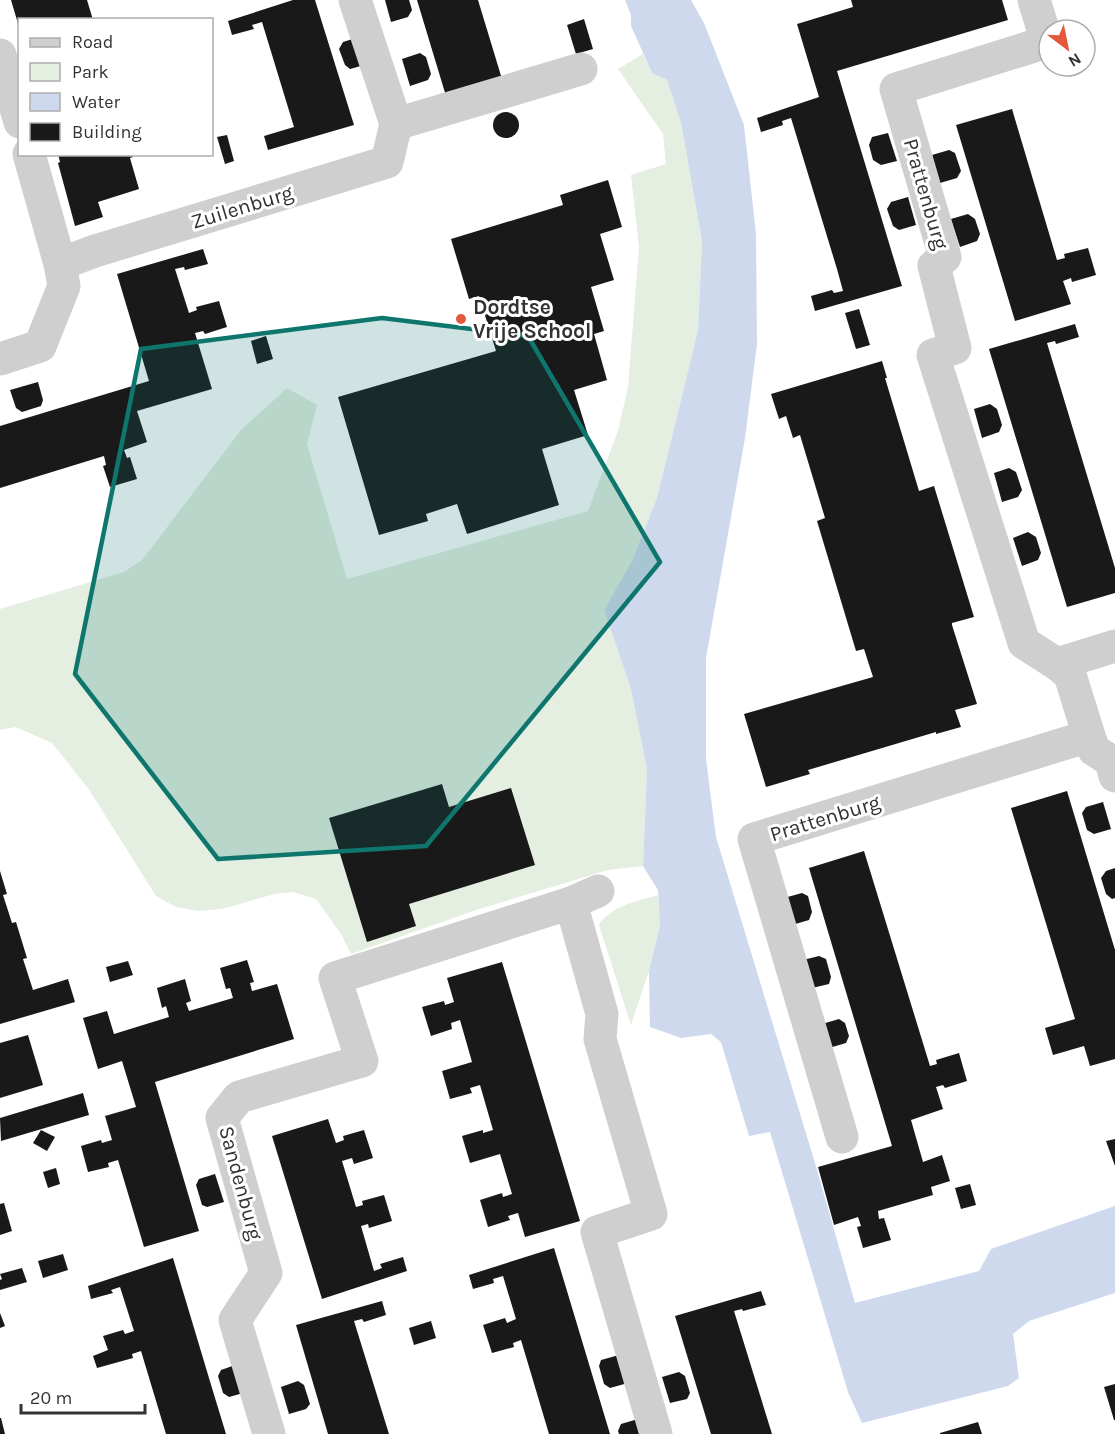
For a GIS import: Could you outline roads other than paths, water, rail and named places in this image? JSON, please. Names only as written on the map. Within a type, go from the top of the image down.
[{"type":"street","points":[[355,0],[396,124],[581,69]]},
{"type":"street","name":"Prattenburg","points":[[1034,0],[1047,42],[896,89],[945,257],[934,266],[955,348],[933,355],[1024,643],[1070,675],[1094,750],[1111,761],[1115,776]]},
{"type":"street","points":[[0,55],[18,116]]},
{"type":"street","name":"Zuilenburg","points":[[60,264],[95,251],[387,162],[396,124]]},
{"type":"street","points":[[0,359],[40,346],[64,286],[30,156]]},
{"type":"street","points":[[1057,664],[1115,646]]},
{"type":"street","name":"Prattenburg","points":[[843,1137],[754,840],[1089,736]]},
{"type":"street","name":"Sandenburg","points":[[269,1434],[235,1320],[266,1273],[222,1118],[239,1097],[362,1061],[335,978],[585,897],[602,1014],[600,1040],[651,1214],[597,1232],[656,1434]]},
{"type":"water","points":[[625,0],[691,0],[704,23],[744,125],[756,234],[757,344],[745,438],[706,658],[706,759],[716,837],[855,1303],[979,1271],[991,1249],[1115,1206],[1115,1293],[1029,1321],[1013,1334],[1019,1378],[1008,1386],[862,1423],[848,1392],[770,1132],[749,1136],[721,1042],[711,1034],[681,1038],[650,1027],[649,971],[660,925],[658,890],[643,866],[647,769],[631,689],[604,610],[632,561],[657,498],[698,330],[702,241],[681,123],[667,80],[652,73],[631,26],[631,15]]},
{"type":"place","name":"Dordtse Vrije School","points":[[461,319]]}]
